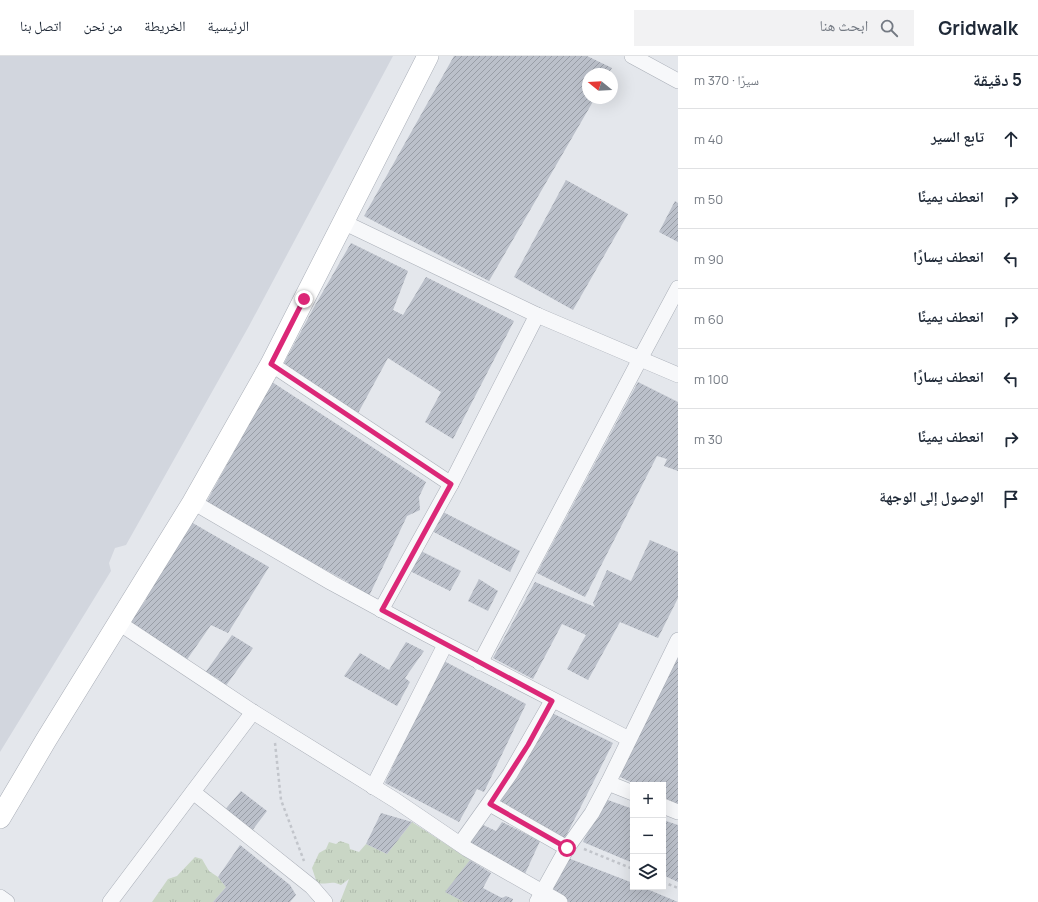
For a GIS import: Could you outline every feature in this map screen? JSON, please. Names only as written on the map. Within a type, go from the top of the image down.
[{"type":"street","points":[[0,818],[46,740],[193,502],[271,364],[379,152],[400,114],[428,56]]},
{"type":"street","points":[[632,56],[678,81]]},
{"type":"street","points":[[343,222],[537,315],[678,375]]},
{"type":"street","points":[[480,663],[678,288]]},
{"type":"street","points":[[382,610],[451,484],[537,315]]},
{"type":"street","points":[[271,364],[451,484]]},
{"type":"street","points":[[193,502],[382,610],[552,701],[629,739]]},
{"type":"street","points":[[119,623],[253,712],[395,800],[540,897],[560,902]]},
{"type":"street","points":[[540,897],[569,846],[592,813],[678,640]]},
{"type":"street","points":[[373,787],[445,644]]},
{"type":"street","points":[[460,844],[490,804],[528,745],[552,701]]},
{"type":"street","points":[[110,902],[253,712]]},
{"type":"street","points":[[608,783],[630,792]]},
{"type":"street","points":[[193,792],[312,887],[325,902]]},
{"type":"street","points":[[490,804],[569,846]]},
{"type":"street","points":[[666,807],[678,812]]},
{"type":"street","points":[[0,897],[7,902]]},
{"type":"path","points":[[272,724],[282,800],[300,846],[312,887]]},
{"type":"path","points":[[569,846],[630,868]]},
{"type":"path","points":[[666,883],[678,888]]},
{"type":"shaded area","points":[[0,56],[393,56],[249,326],[126,545],[115,548],[109,563],[111,571],[0,752]]},
{"type":"green space","points":[[412,822],[470,860],[446,892],[464,902],[340,902],[349,879],[341,885],[335,883],[317,883],[312,868],[319,853],[326,849],[329,842],[336,844],[340,841],[349,844],[350,849],[359,852],[366,844],[387,854]]},
{"type":"green space","points":[[195,857],[202,859],[209,871],[218,877],[226,887],[213,902],[152,902],[168,879],[177,876]]},
{"type":"building","points":[[454,56],[587,56],[612,68],[582,68],[582,104],[592,104],[489,281],[364,216]]},
{"type":"building","points":[[566,180],[628,214],[573,310],[514,277]]},
{"type":"building","points":[[675,201],[678,203],[678,242],[659,232]]},
{"type":"building","points":[[351,243],[408,271],[393,310],[403,315],[426,277],[514,321],[453,439],[425,422],[441,392],[388,358],[357,415],[283,365]]},
{"type":"building","points":[[272,382],[426,482],[419,497],[420,510],[407,516],[369,596],[348,587],[348,582],[254,531],[207,501]]},
{"type":"building","points":[[638,382],[678,402],[678,471],[664,466],[667,459],[657,456],[585,597],[537,573]]},
{"type":"building","points":[[441,511],[520,551],[510,572],[432,531]]},
{"type":"building","points":[[191,522],[269,567],[228,633],[211,625],[186,661],[130,621],[146,600],[148,589]]},
{"type":"building","points":[[650,540],[678,552],[678,598],[658,638],[620,622],[588,680],[567,669],[586,635],[562,624],[533,679],[493,658],[535,582],[595,607],[593,603],[607,570],[631,581]]},
{"type":"building","points":[[419,550],[461,571],[450,591],[408,570]]},
{"type":"building","points":[[479,579],[498,591],[488,611],[468,601]]},
{"type":"building","points":[[232,635],[253,648],[225,687],[217,682],[219,679],[205,673]]},
{"type":"building","points":[[406,642],[424,651],[405,678],[410,682],[397,706],[344,676],[360,653],[389,670]]},
{"type":"building","points":[[678,653],[678,804],[666,798],[666,782],[631,782],[618,776]]},
{"type":"building","points":[[442,660],[526,704],[484,792],[477,789],[459,822],[385,783]]},
{"type":"building","points":[[550,712],[613,743],[565,838],[497,799]]},
{"type":"building","points":[[241,791],[267,811],[251,832],[224,811]]},
{"type":"building","points":[[605,799],[630,808],[630,862],[583,842]]},
{"type":"building","points":[[381,813],[412,822],[387,854],[366,844]]},
{"type":"building","points":[[666,821],[678,825],[678,882],[666,876]]},
{"type":"building","points":[[502,822],[540,841],[524,876],[467,844],[479,823],[496,831]]},
{"type":"building","points":[[240,845],[290,885],[296,895],[290,902],[213,902],[226,887],[218,877]]},
{"type":"building","points":[[568,858],[630,882],[630,890],[649,890],[678,902],[566,902],[550,896]]},
{"type":"building","points":[[470,860],[491,873],[483,888],[502,898],[506,896],[513,899],[512,902],[464,902],[445,892]]},
{"type":"route","points":[[304,299],[271,364],[451,484],[382,610],[552,701],[528,745],[490,804],[567,848]]}]
